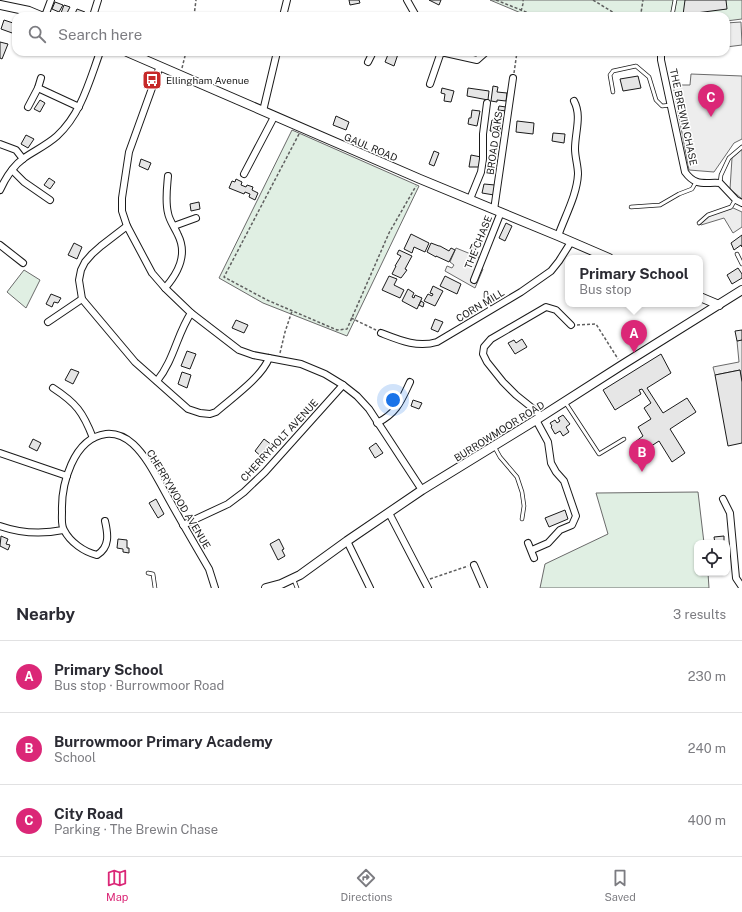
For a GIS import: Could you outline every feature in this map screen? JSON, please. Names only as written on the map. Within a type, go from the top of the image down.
[{"type":"street","points":[[46,12],[51,0]]},
{"type":"street","points":[[94,12],[98,0]]},
{"type":"street","points":[[284,12],[287,0]]},
{"type":"street","points":[[407,0],[414,12]]},
{"type":"street","points":[[0,5],[32,12]]},
{"type":"street","points":[[0,190],[5,179],[23,159],[57,137],[74,117],[98,56]]},
{"type":"street","name":"GAUL ROAD","points":[[136,56],[274,117],[602,255]]},
{"type":"street","points":[[263,111],[276,56]]},
{"type":"street","points":[[368,62],[371,56]]},
{"type":"street","points":[[430,84],[440,56]]},
{"type":"street","points":[[459,56],[477,60],[482,56]]},
{"type":"street","name":"THE BREWIN CHASE","points":[[661,56],[685,172],[696,182]]},
{"type":"street","points":[[160,66],[129,152],[122,198],[122,211],[127,226],[152,272],[165,288],[191,313],[239,350],[253,355],[301,364],[325,374],[357,396],[368,409],[422,490]]},
{"type":"street","points":[[28,107],[38,88],[41,78]]},
{"type":"street","name":"BROAD OAKS","points":[[498,211],[513,78]]},
{"type":"street","points":[[38,88],[79,107]]},
{"type":"street","points":[[558,236],[574,191],[578,173],[575,150],[578,108],[574,100]]},
{"type":"street","points":[[470,199],[477,184],[483,159],[483,134],[486,103]]},
{"type":"street","points":[[244,174],[274,117]]},
{"type":"street","points":[[0,144],[16,150],[23,159]]},
{"type":"street","points":[[12,170],[24,182],[50,200]]},
{"type":"street","points":[[165,288],[179,269],[182,258],[181,241],[168,215],[166,203],[168,176]]},
{"type":"street","points":[[696,182],[702,184],[711,182],[720,183],[736,200],[742,203]]},
{"type":"street","name":"THE CHASE","points":[[474,280],[498,211]]},
{"type":"street","points":[[174,226],[196,218]]},
{"type":"street","points":[[127,226],[92,254],[85,262],[81,270],[79,280],[82,299],[135,362],[188,409],[200,413],[210,414],[216,412],[256,376],[263,369],[268,358]]},
{"type":"street","name":"CORN MILL","points":[[381,333],[404,342],[422,345],[429,344],[451,334],[521,292],[551,271],[559,261],[570,242]]},
{"type":"street","points":[[0,245],[23,263]]},
{"type":"street","name":"BURROWMOOR ROAD","points":[[266,588],[281,584],[317,563],[422,490],[538,419],[742,290]]},
{"type":"street","points":[[703,298],[719,305]]},
{"type":"street","points":[[48,322],[82,299]]},
{"type":"street","points":[[532,550],[548,543],[560,530],[572,525],[576,516],[564,481],[556,472],[552,463],[548,442],[536,411],[503,382],[487,362],[483,354],[484,347],[491,339],[546,307],[556,310],[571,325]]},
{"type":"street","points":[[157,381],[166,370],[191,313]]},
{"type":"street","points":[[377,423],[387,418],[398,407],[410,382]]},
{"type":"street","name":"CHERRYHOLT AVENUE","points":[[183,524],[228,504],[244,492],[265,472],[343,385]]},
{"type":"street","points":[[53,388],[69,398],[80,410],[93,438],[85,442],[67,476],[61,504],[63,530],[75,544],[90,553],[97,555],[103,552],[107,542],[105,521]]},
{"type":"street","name":"CHERRYWOOD AVENUE","points":[[93,438],[102,435],[117,435],[125,438],[134,445],[148,463],[209,569],[216,588]]},
{"type":"street","points":[[0,453],[67,476]]},
{"type":"street","points":[[723,499],[730,513],[736,578],[742,587]]},
{"type":"street","points":[[389,513],[428,588]]},
{"type":"street","points":[[0,526],[13,530],[26,531],[63,530]]},
{"type":"street","points":[[347,541],[370,588]]},
{"type":"street","points":[[528,543],[534,558]]},
{"type":"street","points":[[474,565],[484,588]]},
{"type":"lane","points":[[673,12],[675,0]]},
{"type":"lane","points":[[613,92],[610,75],[613,71],[629,66],[636,66],[649,77],[656,100],[662,106],[671,104]]},
{"type":"lane","points":[[720,183],[721,175],[729,158],[742,146]]},
{"type":"lane","points":[[631,207],[660,205],[679,194],[692,189],[696,182]]},
{"type":"lane","points":[[699,223],[708,215],[731,207],[736,200]]},
{"type":"lane","points":[[736,254],[742,264]]},
{"type":"lane","points":[[486,293],[486,302],[491,310]]},
{"type":"lane","points":[[565,402],[599,454],[624,439]]},
{"type":"lane","points":[[494,446],[500,457],[517,477],[522,492],[524,506],[522,519]]},
{"type":"lane","points":[[148,573],[153,574],[155,588]]},
{"type":"lane","points":[[293,578],[297,588]]},
{"type":"path","points":[[194,12],[196,0]]},
{"type":"path","points":[[496,0],[523,12]]},
{"type":"path","points":[[520,11],[524,2],[523,0]]},
{"type":"path","points":[[593,0],[612,12]]},
{"type":"path","points":[[640,12],[643,0]]},
{"type":"path","points":[[180,75],[185,56]]},
{"type":"path","points":[[513,78],[516,56]]},
{"type":"path","points":[[302,128],[224,277],[267,300],[292,311],[337,330],[347,328],[389,233],[420,179]]},
{"type":"path","points":[[279,359],[285,332],[292,311]]},
{"type":"path","points":[[351,318],[381,333]]},
{"type":"path","points":[[571,325],[596,324],[622,365]]},
{"type":"path","points":[[425,581],[474,565]]},
{"type":"green space","points":[[490,0],[742,0],[742,19],[730,20],[730,12],[518,12]]},
{"type":"green space","points":[[292,130],[419,186],[347,336],[263,303],[219,278]]},
{"type":"green space","points":[[24,270],[40,280],[26,308],[7,292]]},
{"type":"green space","points":[[698,492],[704,540],[694,540],[694,576],[708,576],[709,588],[540,588],[545,564],[608,534],[596,493]]},
{"type":"shaded area","points":[[741,22],[742,45],[730,46],[730,23]]},
{"type":"shaded area","points":[[691,74],[742,76],[742,139],[734,143],[714,172],[689,170],[673,85],[690,85]]},
{"type":"shaded area","points":[[742,149],[742,199],[730,189],[732,158]]},
{"type":"shaded area","points":[[731,207],[742,212],[742,227],[733,233],[724,218],[701,225],[699,223],[708,215]]},
{"type":"shaded area","points":[[456,248],[483,259],[483,269],[475,288],[445,271],[447,266],[452,268],[454,265],[450,262]]},
{"type":"shaded area","points":[[742,340],[742,382],[740,370],[715,375],[713,367],[739,362],[737,341]]},
{"type":"building","points":[[349,0],[359,0],[360,3],[350,5]]},
{"type":"building","points":[[429,0],[441,0],[439,5]]},
{"type":"building","points":[[685,0],[726,0],[727,9],[704,12],[683,12]]},
{"type":"building","points":[[55,2],[63,5],[59,12],[52,9]]},
{"type":"building","points":[[64,5],[70,7],[68,12],[61,12]]},
{"type":"building","points":[[77,9],[85,12],[76,12]]},
{"type":"building","points":[[4,20],[12,23],[12,33],[1,29]]},
{"type":"building","points":[[0,42],[8,44],[2,59],[0,58]]},
{"type":"building","points":[[387,56],[397,56],[394,66],[385,62]]},
{"type":"building","points":[[638,76],[641,88],[623,91],[620,79]]},
{"type":"building","points":[[493,86],[498,87],[497,92],[507,93],[506,101],[491,101]]},
{"type":"building","points":[[442,88],[454,91],[451,102],[444,101],[445,94],[441,93]]},
{"type":"building","points":[[468,88],[489,91],[488,100],[467,96]]},
{"type":"building","points":[[40,100],[45,103],[40,112],[34,109]]},
{"type":"building","points":[[499,106],[506,107],[506,111],[498,110]]},
{"type":"building","points":[[472,110],[480,111],[477,126],[468,124],[469,118],[471,118]]},
{"type":"building","points":[[336,116],[349,122],[346,130],[333,125]]},
{"type":"building","points":[[492,120],[501,122],[500,133],[490,131]]},
{"type":"building","points":[[517,121],[534,123],[533,134],[516,132]]},
{"type":"building","points":[[553,133],[565,134],[564,143],[552,141]]},
{"type":"building","points":[[26,135],[34,139],[28,148],[21,144]]},
{"type":"building","points":[[434,151],[439,153],[434,166],[429,164]]},
{"type":"building","points":[[471,155],[481,157],[479,167],[469,167]]},
{"type":"building","points":[[141,159],[151,163],[148,170],[139,166]]},
{"type":"building","points":[[49,178],[55,182],[50,189],[44,185]]},
{"type":"building","points":[[236,179],[242,182],[241,185],[253,187],[252,190],[258,193],[255,200],[249,197],[250,194],[245,192],[244,194],[229,188],[232,181],[235,182]]},
{"type":"building","points":[[484,184],[495,185],[494,195],[482,193]]},
{"type":"building","points":[[199,202],[200,209],[191,211],[190,204]]},
{"type":"building","points":[[506,223],[512,226],[505,241],[499,238]]},
{"type":"building","points":[[411,234],[429,243],[425,252],[414,247],[412,253],[404,249]]},
{"type":"building","points":[[742,235],[742,247],[741,245],[734,250],[731,243]]},
{"type":"building","points":[[74,243],[82,247],[77,259],[68,255]]},
{"type":"building","points":[[431,243],[449,251],[451,248],[455,250],[449,262],[427,252]]},
{"type":"building","points":[[472,244],[477,246],[475,251],[470,249]]},
{"type":"building","points":[[399,250],[412,256],[405,269],[407,270],[401,278],[392,274],[401,256],[397,254]]},
{"type":"building","points":[[738,268],[742,274],[742,278],[732,284],[727,275]]},
{"type":"building","points":[[389,276],[397,279],[394,285],[404,290],[400,298],[382,290]]},
{"type":"building","points":[[445,276],[461,284],[457,294],[440,286]]},
{"type":"building","points":[[433,286],[443,291],[435,306],[424,301],[428,294],[432,296],[433,294],[430,293]]},
{"type":"building","points":[[408,289],[414,293],[412,297],[414,298],[415,295],[422,298],[417,309],[402,301]]},
{"type":"building","points":[[51,294],[61,298],[58,303],[54,302],[52,307],[46,304]]},
{"type":"building","points":[[421,301],[424,303],[423,307],[419,305]]},
{"type":"building","points":[[435,319],[443,322],[438,332],[431,329]]},
{"type":"building","points":[[236,320],[248,325],[244,333],[232,328]]},
{"type":"building","points":[[742,330],[742,340],[737,341],[735,331]]},
{"type":"building","points":[[522,339],[527,347],[515,354],[508,343],[514,340],[516,343]]},
{"type":"building","points":[[187,351],[196,354],[190,369],[181,366]]},
{"type":"building","points":[[661,354],[671,373],[647,388],[663,413],[687,398],[696,412],[670,429],[685,453],[672,462],[659,441],[642,452],[635,442],[643,436],[638,427],[651,419],[644,408],[651,403],[642,389],[639,390],[641,394],[615,410],[603,390]]},
{"type":"building","points":[[71,369],[79,372],[73,384],[65,380]]},
{"type":"building","points":[[740,370],[742,382],[742,443],[728,446],[715,375]]},
{"type":"building","points":[[182,372],[191,375],[187,388],[178,384]]},
{"type":"building","points":[[413,400],[422,403],[419,409],[411,406]]},
{"type":"building","points":[[563,415],[570,424],[566,427],[569,432],[563,436],[560,431],[555,434],[550,423],[555,420],[557,423],[560,421],[558,418]]},
{"type":"building","points":[[33,439],[41,443],[37,451],[29,447]]},
{"type":"building","points":[[264,439],[272,445],[263,458],[255,451]]},
{"type":"building","points":[[376,443],[383,453],[375,458],[369,448]]},
{"type":"building","points":[[156,499],[164,514],[158,518],[149,503]]},
{"type":"building","points":[[565,510],[568,519],[549,527],[545,518]]},
{"type":"building","points":[[1,536],[8,539],[6,544],[10,545],[8,550],[0,546]]},
{"type":"building","points":[[724,536],[724,540],[714,540],[714,537]]},
{"type":"building","points":[[118,539],[127,540],[127,548],[129,548],[129,553],[123,552],[123,549],[117,548]]},
{"type":"building","points":[[279,539],[284,549],[282,550],[285,556],[278,560],[270,544]]},
{"type":"place","name":"Ellingham Avenue","points":[[152,80]]},
{"type":"place","name":"City Road","points":[[711,117]]},
{"type":"place","name":"Primary School","points":[[634,353]]},
{"type":"place","name":"Burrowmoor Primary Academy","points":[[642,472]]}]
